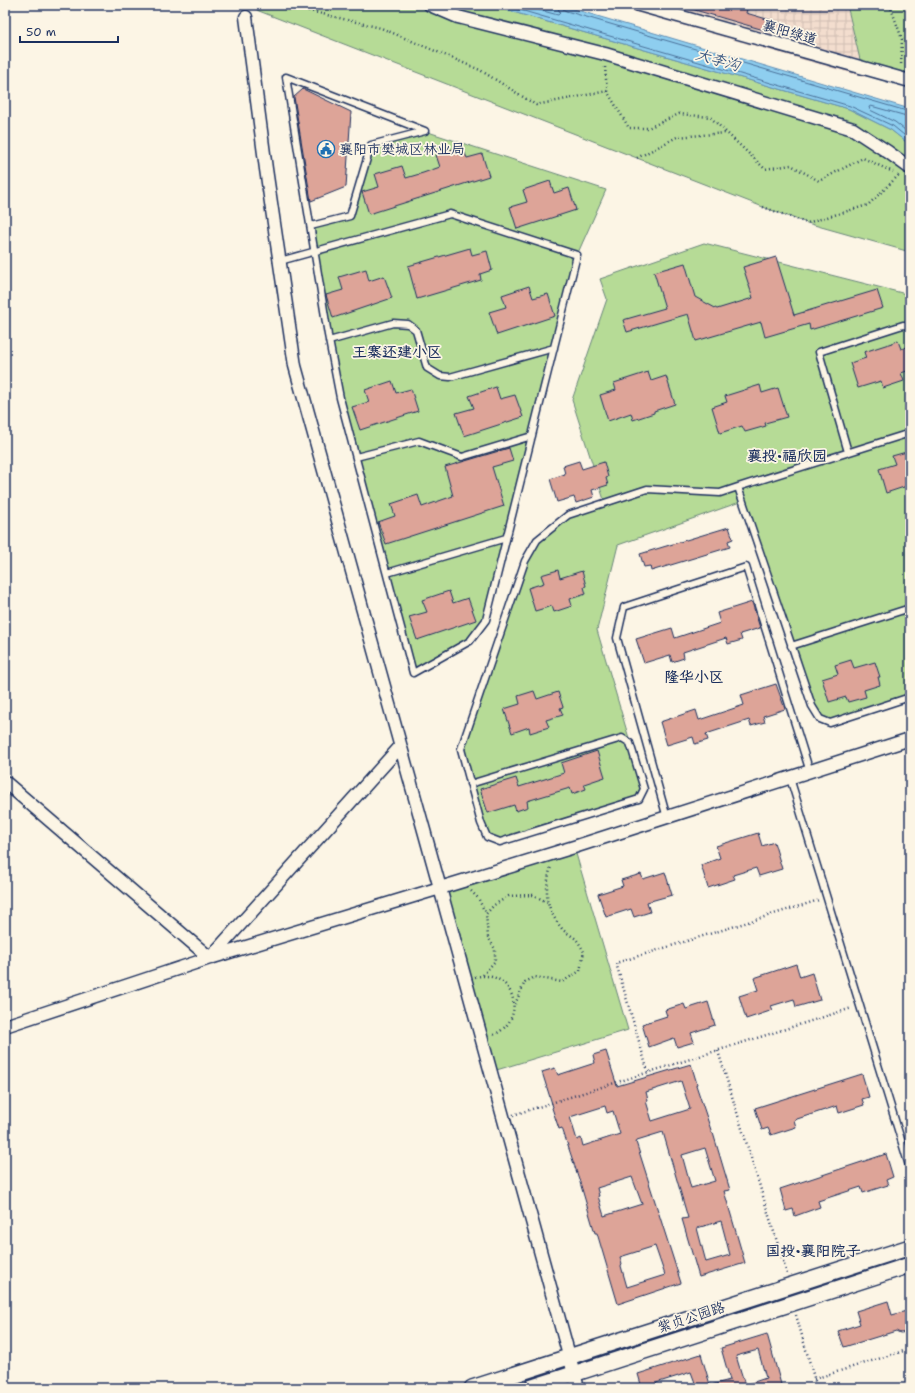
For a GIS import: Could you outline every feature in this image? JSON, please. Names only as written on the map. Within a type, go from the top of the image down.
[{"type":"street","points":[[430,5],[458,17],[605,54],[853,129],[888,152],[907,171]]},
{"type":"street","name":"襄阳绿道","points":[[639,5],[905,80]]},
{"type":"street","points":[[246,17],[295,366],[578,1388]]},
{"type":"street","points":[[5,1026],[210,958],[557,853],[910,739]]},
{"type":"street","points":[[210,958],[400,747]]},
{"type":"street","points":[[5,782],[210,958]]},
{"type":"street","name":"紫贞公园路","points":[[472,1388],[910,1247]]},
{"type":"street","name":"紫贞公园路","points":[[530,1388],[910,1265]]},
{"type":"lane","points":[[280,262],[315,252],[450,214],[577,255],[486,620],[470,641],[413,673],[340,398],[329,341],[315,252],[311,226],[310,218],[286,77],[425,131],[371,145],[350,216],[311,226]]},
{"type":"lane","points":[[329,341],[393,323],[408,324],[416,330],[427,368],[440,376],[450,377],[554,348]]},
{"type":"lane","points":[[848,452],[819,352],[903,325],[910,326]]},
{"type":"lane","points":[[470,784],[622,738],[630,743],[644,789],[639,799],[500,842],[487,836],[481,823],[470,784],[461,749],[525,560],[537,540],[568,515],[647,489],[720,493],[910,433]]},
{"type":"lane","points":[[356,457],[419,441],[462,456],[532,436]]},
{"type":"lane","points":[[738,487],[812,706],[820,719],[830,723],[910,696]]},
{"type":"lane","points":[[386,573],[506,538]]},
{"type":"lane","points":[[667,818],[617,638],[624,607],[746,567],[810,772]]},
{"type":"lane","points":[[791,646],[910,608]]},
{"type":"lane","points":[[790,778],[910,1169]]},
{"type":"path","points":[[285,5],[381,28],[480,70],[536,105],[607,91]]},
{"type":"path","points":[[310,5],[319,13]]},
{"type":"path","points":[[890,5],[902,39],[905,80]]},
{"type":"path","points":[[605,54],[607,91],[629,128],[648,128],[679,114],[710,117],[765,169],[791,165],[819,181],[863,158],[899,175]]},
{"type":"path","points":[[637,158],[677,137],[727,132]]},
{"type":"path","points":[[763,207],[807,223],[868,205],[899,175],[907,171]]},
{"type":"path","points":[[481,1040],[499,1033],[510,1021],[515,1004],[526,982],[535,977],[562,982],[580,971],[584,952],[576,940],[564,931],[552,915],[548,902],[547,882],[553,858],[557,853]]},
{"type":"path","points":[[458,883],[466,886],[478,898],[486,914],[488,937],[495,949],[496,961],[483,975]]},
{"type":"path","points":[[486,914],[494,904],[509,896],[533,894],[548,902]]},
{"type":"path","points":[[648,1072],[616,963],[827,897]]},
{"type":"path","points":[[465,979],[483,975],[498,978],[510,989],[515,1004]]},
{"type":"path","points":[[503,1118],[860,1006]]},
{"type":"path","points":[[718,1051],[791,1285]]},
{"type":"path","points":[[792,1303],[817,1388]]},
{"type":"path","points":[[814,1379],[910,1349]]},
{"type":"shaded area","points":[[610,5],[847,5],[864,77]]},
{"type":"green space","points":[[249,5],[489,5],[849,109],[891,130],[910,145],[910,252],[807,223],[763,207],[259,11]]},
{"type":"green space","points":[[847,5],[910,5],[910,80],[862,68]]},
{"type":"green space","points":[[425,131],[606,190],[577,255],[486,620],[470,641],[413,673],[340,398],[311,226],[350,216],[371,145]]},
{"type":"green space","points":[[704,243],[910,295],[910,697],[830,723],[820,719],[743,501],[618,545],[597,630],[644,789],[639,799],[500,842],[487,837],[461,749],[525,561],[537,540],[568,515],[605,503],[572,400],[607,299],[600,279]]},
{"type":"green space","points":[[574,847],[628,1030],[490,1072],[440,888]]},
{"type":"water","name":"大李沟","points":[[489,5],[560,5],[910,109],[910,145],[891,130],[849,109]]},
{"type":"building","points":[[689,5],[748,5],[746,13],[784,24],[781,35],[688,8]]},
{"type":"building","name":"襄阳市樊城区林业局","points":[[303,89],[351,112],[346,187],[311,201],[294,97]]},
{"type":"building","points":[[462,146],[467,158],[482,154],[489,176],[369,214],[362,192],[379,187],[375,174],[402,166],[406,178],[423,173],[440,167],[436,155]]},
{"type":"building","points":[[550,181],[554,193],[569,188],[576,210],[517,229],[510,207],[527,202],[523,190]]},
{"type":"building","points":[[470,248],[472,255],[487,251],[492,270],[480,274],[481,280],[417,299],[408,266]]},
{"type":"building","points":[[776,257],[794,315],[877,290],[883,308],[810,330],[809,324],[765,337],[761,322],[696,341],[688,314],[627,332],[623,320],[665,308],[654,272],[685,263],[695,297],[717,309],[753,298],[743,267]]},
{"type":"building","points":[[366,269],[369,281],[384,276],[392,298],[333,318],[326,295],[343,290],[339,277]]},
{"type":"building","points":[[529,286],[533,298],[548,294],[555,316],[497,335],[489,312],[506,307],[502,295]]},
{"type":"building","points":[[898,341],[901,349],[910,346],[910,370],[901,373],[904,381],[883,388],[881,381],[858,388],[850,363],[866,358],[864,352]]},
{"type":"building","points":[[648,372],[651,381],[666,376],[675,404],[633,420],[631,413],[608,421],[600,395],[616,390],[614,383]]},
{"type":"building","points":[[392,381],[396,393],[411,389],[418,411],[360,430],[352,407],[369,402],[365,390]]},
{"type":"building","points":[[760,385],[762,393],[778,388],[787,417],[765,423],[766,426],[745,432],[742,426],[720,433],[712,407],[727,402],[725,396]]},
{"type":"building","points":[[496,387],[500,399],[515,395],[523,417],[464,436],[456,413],[474,408],[469,396]]},
{"type":"building","points":[[509,448],[513,461],[492,467],[504,506],[386,544],[378,522],[395,516],[391,504],[418,495],[422,507],[453,496],[445,467]]},
{"type":"building","points":[[910,451],[910,485],[886,493],[879,469],[895,464],[892,456]]},
{"type":"building","points":[[579,461],[582,469],[604,462],[608,477],[606,478],[608,485],[592,490],[594,497],[576,503],[574,497],[557,502],[550,479],[565,474],[563,466]]},
{"type":"building","points":[[729,527],[733,539],[728,541],[730,547],[651,571],[650,566],[644,567],[640,554]]},
{"type":"building","points":[[558,570],[560,578],[582,571],[586,586],[584,587],[586,594],[570,599],[572,606],[554,612],[552,606],[535,611],[528,588],[544,583],[541,575]]},
{"type":"building","points":[[449,591],[453,603],[468,598],[476,620],[417,640],[409,617],[427,612],[422,600]]},
{"type":"building","points":[[752,602],[760,628],[740,634],[742,640],[728,644],[726,638],[683,652],[684,658],[672,662],[670,655],[644,663],[636,639],[672,628],[675,638],[720,623],[717,613]]},
{"type":"building","points":[[851,660],[854,668],[875,662],[880,677],[878,677],[880,685],[864,690],[866,697],[848,702],[846,697],[829,702],[822,679],[838,674],[835,665]]},
{"type":"building","points":[[776,684],[785,709],[763,716],[765,722],[751,726],[749,720],[706,734],[708,740],[695,744],[693,737],[667,745],[660,722],[696,710],[699,720],[744,705],[741,695]]},
{"type":"building","points":[[534,691],[537,699],[558,692],[563,707],[560,708],[563,715],[546,720],[549,727],[530,733],[529,727],[512,733],[504,709],[520,704],[518,696]]},
{"type":"building","points":[[597,751],[605,777],[584,784],[586,789],[572,794],[570,788],[527,801],[528,807],[516,811],[514,805],[488,813],[480,789],[516,778],[519,787],[564,773],[561,763]]},
{"type":"building","points":[[758,833],[762,846],[774,842],[782,869],[759,876],[756,868],[733,875],[735,879],[708,888],[701,865],[720,858],[716,846]]},
{"type":"building","points":[[665,872],[672,895],[647,902],[650,912],[634,917],[631,909],[606,917],[598,894],[623,886],[621,880],[641,874],[643,879]]},
{"type":"building","points":[[796,964],[800,977],[812,973],[820,1000],[796,1007],[794,999],[771,1006],[773,1010],[746,1019],[739,996],[758,990],[754,978]]},
{"type":"building","points":[[708,1002],[715,1025],[691,1033],[694,1042],[677,1047],[674,1038],[649,1047],[642,1024],[667,1016],[665,1010],[684,1004],[686,1009]]},
{"type":"building","points":[[606,1051],[617,1086],[691,1064],[697,1084],[696,1085],[713,1133],[730,1190],[724,1191],[745,1263],[699,1277],[682,1219],[688,1218],[663,1132],[637,1140],[636,1142],[681,1283],[618,1304],[597,1233],[595,1233],[562,1128],[559,1129],[542,1072],[555,1068],[558,1075],[595,1063],[593,1055]],"holes":[[[681,1081],[690,1109],[652,1121],[646,1101],[648,1100],[646,1092]],[[605,1106],[607,1113],[613,1111],[620,1134],[583,1146],[581,1138],[577,1140],[570,1117]],[[705,1148],[715,1181],[691,1188],[682,1155]],[[632,1177],[642,1204],[604,1216],[597,1188]],[[721,1221],[730,1255],[706,1262],[697,1228]],[[655,1246],[665,1275],[627,1287],[620,1257]]]},
{"type":"building","points":[[862,1074],[869,1097],[862,1099],[864,1105],[839,1113],[837,1106],[794,1120],[796,1127],[771,1135],[768,1128],[762,1130],[755,1108]]},
{"type":"building","points":[[886,1154],[893,1177],[886,1180],[888,1185],[863,1193],[861,1187],[818,1201],[820,1207],[795,1216],[793,1209],[786,1211],[780,1189]]},
{"type":"building","points":[[888,1301],[892,1315],[910,1310],[910,1332],[900,1333],[896,1331],[844,1347],[838,1331],[860,1324],[856,1311]]},
{"type":"building","points":[[767,1334],[782,1388],[711,1388],[711,1385],[730,1380],[721,1348]],"holes":[[[758,1350],[766,1378],[745,1385],[736,1356]]]},
{"type":"building","points":[[701,1354],[711,1388],[697,1388],[691,1372],[656,1383],[657,1388],[642,1388],[638,1374]]},
{"type":"place","name":"襄阳市樊城区林业局","points":[[326,149]]},
{"type":"district","name":"王寨还建小区","points":[[397,352]]},
{"type":"district","name":"襄投·福欣园","points":[[787,456]]},
{"type":"district","name":"隆华小区","points":[[694,677]]},
{"type":"district","name":"国投·襄阳院子","points":[[813,1251]]}]
